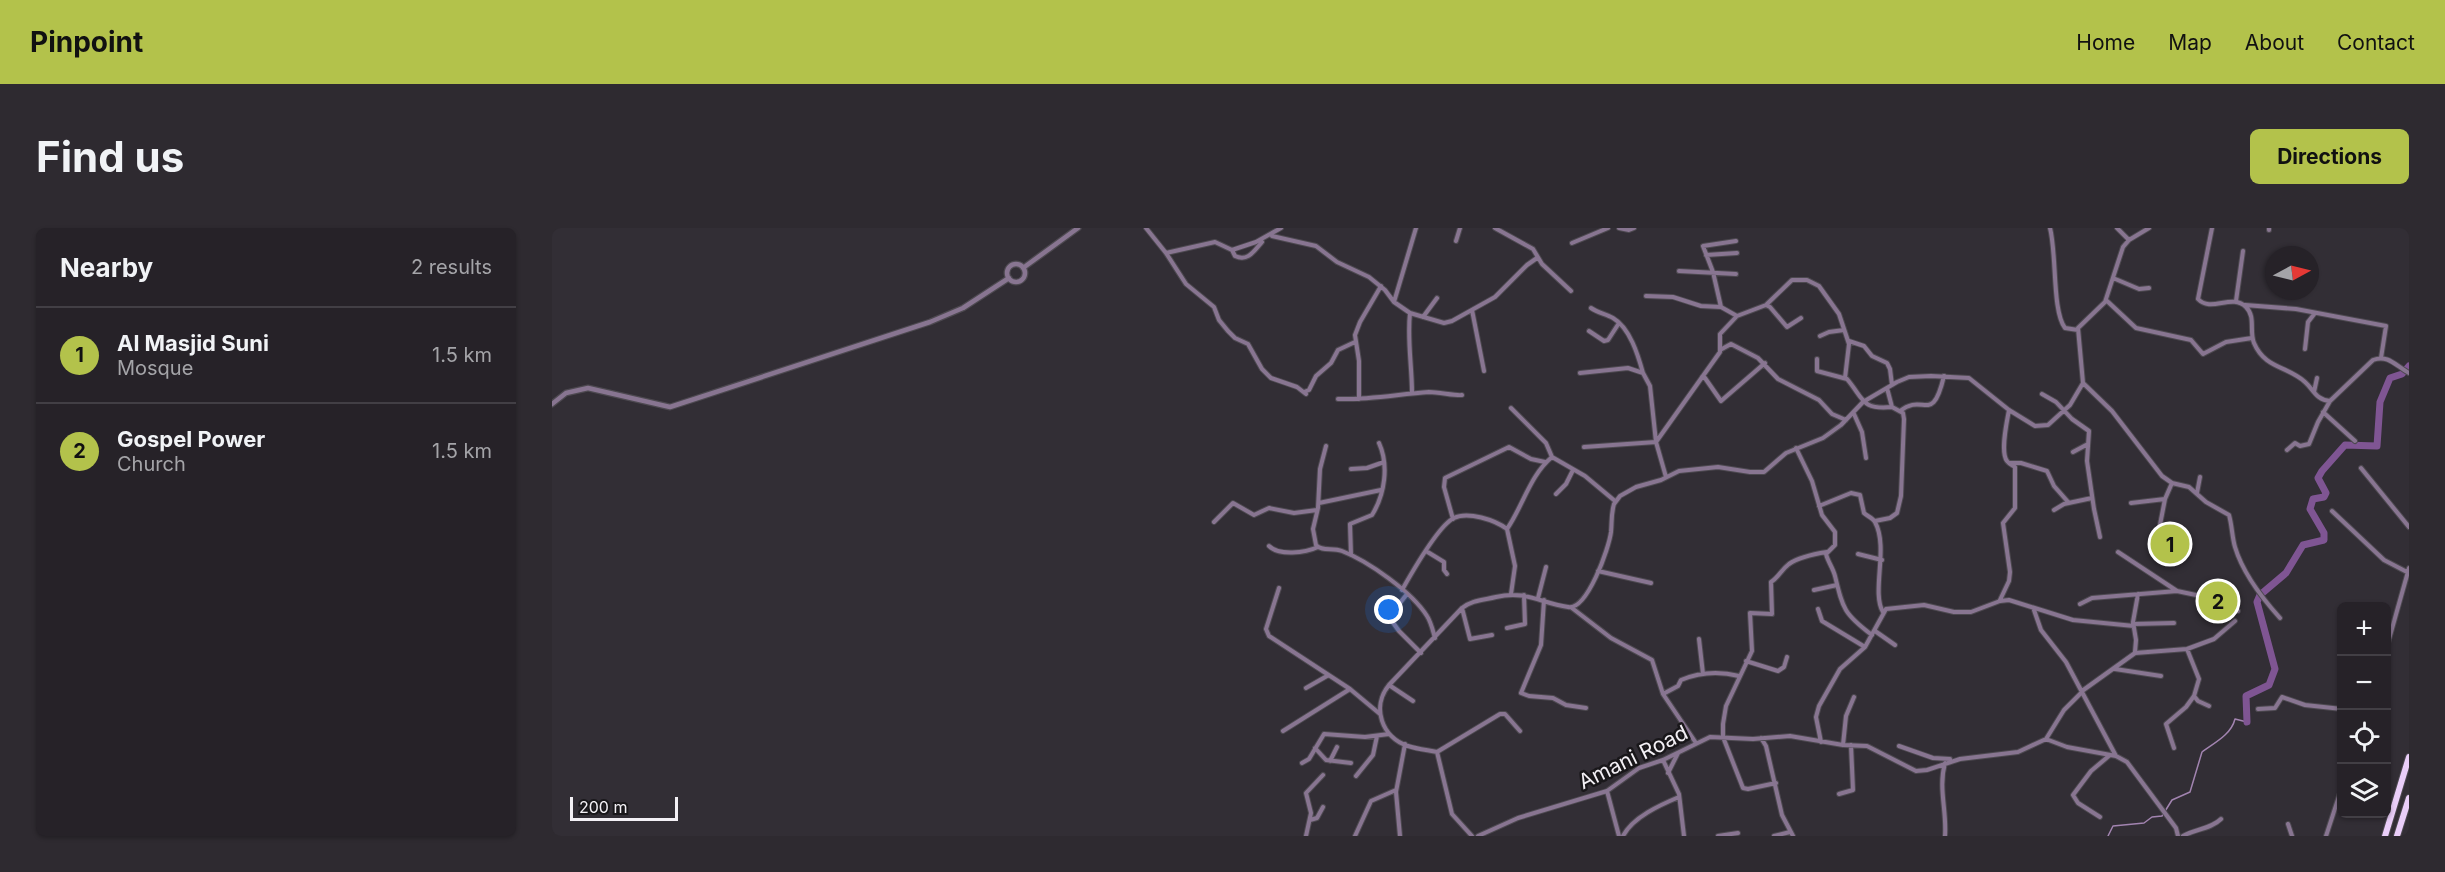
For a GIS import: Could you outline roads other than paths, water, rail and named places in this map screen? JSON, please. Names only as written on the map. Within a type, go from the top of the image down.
[{"type":"highway","points":[[2385,836],[2409,758]]},
{"type":"highway","points":[[2397,836],[2409,798]]},
{"type":"street","points":[[1023,268],[1078,228]]},
{"type":"street","points":[[1146,228],[1186,284],[1214,306],[1221,323],[1232,336],[1248,344],[1271,378],[1297,387],[1305,393],[1316,376],[1331,363],[1338,350],[1355,342]]},
{"type":"street","points":[[1166,253],[1215,242],[1232,250],[1263,239],[1281,228]]},
{"type":"street","points":[[1394,302],[1416,228]]},
{"type":"street","points":[[1456,241],[1460,228]]},
{"type":"street","points":[[1495,228],[1533,249],[1537,258],[1571,291]]},
{"type":"street","points":[[1572,243],[1608,228]]},
{"type":"street","points":[[1619,228],[1629,230],[1634,228]]},
{"type":"street","points":[[2050,228],[2055,259],[2058,314],[2065,328],[2078,330]]},
{"type":"street","points":[[2117,228],[2129,240]]},
{"type":"street","points":[[1571,608],[1582,601],[1598,571],[1611,532],[1615,501],[1635,487],[1679,471],[1706,467],[1759,473],[1796,448],[1823,438],[1854,414],[1863,402],[1909,377],[1969,378],[2009,410],[2039,427],[2048,425],[2075,398],[2083,383],[2079,326],[2106,300],[2121,250],[2129,240],[2149,228]]},
{"type":"street","points":[[2212,228],[2198,299],[2203,303],[2236,301],[2244,305],[2315,313],[2385,326],[2381,358]]},
{"type":"street","points":[[1271,235],[1316,246],[1337,262],[1365,274],[1381,286],[1394,302],[1410,313],[1448,322],[1497,295],[1537,258]]},
{"type":"street","points":[[1232,250],[1234,256],[1245,258],[1252,255],[1263,239]]},
{"type":"street","points":[[1721,308],[1704,245],[1736,241]]},
{"type":"street","points":[[2236,301],[2243,251]]},
{"type":"street","points":[[1706,255],[1737,253]]},
{"type":"street","points":[[1017,265],[1023,268],[1025,275],[1022,280],[1017,282],[1009,278],[1008,270],[1012,266],[1017,265]]},
{"type":"street","points":[[1679,271],[1736,274]]},
{"type":"street","points":[[552,404],[566,393],[588,388],[667,406],[930,322],[963,308],[1009,278]]},
{"type":"street","points":[[2113,278],[2139,289],[2149,288]]},
{"type":"street","points":[[1720,350],[1720,334],[1737,316],[1766,305],[1792,280],[1811,282],[1820,288],[1839,314],[1848,341],[1845,378]]},
{"type":"street","points":[[1359,399],[1359,361],[1354,335],[1381,286]]},
{"type":"street","points":[[1646,296],[1667,296],[1701,306],[1721,308],[1737,316]]},
{"type":"street","points":[[1423,317],[1437,298]]},
{"type":"street","points":[[2106,300],[2136,328],[2191,340],[2204,354],[2226,342],[2252,338]]},
{"type":"street","points":[[1766,305],[1787,327],[1801,318]]},
{"type":"street","points":[[2244,305],[2250,313],[2252,338],[2269,362],[2305,381],[2323,400],[2330,400]]},
{"type":"street","points":[[1591,308],[1619,323],[1630,337],[1650,386],[1656,442],[1666,477]]},
{"type":"street","points":[[1472,310],[1484,371]]},
{"type":"street","points":[[1410,313],[1408,342],[1412,366],[1412,393]]},
{"type":"street","points":[[2305,349],[2308,322],[2315,313]]},
{"type":"street","points":[[1589,331],[1604,341],[1610,338],[1619,323]]},
{"type":"street","points":[[1820,336],[1844,330]]},
{"type":"street","points":[[1848,341],[1864,346],[1872,356],[1887,363],[1890,369],[1892,407]]},
{"type":"street","points":[[1656,442],[1720,350],[1731,344],[1765,363],[1778,379],[1821,401],[1832,414],[1846,420]]},
{"type":"street","points":[[2287,450],[2295,443],[2300,446],[2309,444],[2330,400],[2370,362],[2381,358],[2389,359],[2408,372]]},
{"type":"street","points":[[1817,359],[1817,371],[1845,378],[1863,402],[1872,408],[1892,407],[1904,413],[1899,506],[1893,516],[1875,521]]},
{"type":"street","points":[[1702,378],[1705,378],[1721,401],[1765,363]]},
{"type":"street","points":[[1580,373],[1628,368],[1643,373]]},
{"type":"street","points":[[1900,411],[1907,407],[1930,405],[1937,400],[1944,376]]},
{"type":"street","points":[[2314,393],[2318,378]]},
{"type":"street","points":[[2083,383],[2112,411],[2158,471],[2172,483],[2186,486],[2206,502],[2229,515],[2235,546],[2241,560],[2259,595],[2280,618]]},
{"type":"street","points":[[1338,399],[1412,393],[1444,392],[1462,395]]},
{"type":"street","points":[[2042,394],[2056,402],[2076,423],[2088,429],[2087,461],[2100,537]]},
{"type":"street","points":[[1510,408],[1546,443],[1552,457],[1585,476],[1615,501]]},
{"type":"street","points":[[2000,601],[2010,577],[2004,522],[2015,507],[2015,467],[2006,458],[2005,439],[2009,410]]},
{"type":"street","points":[[2323,412],[2355,441]]},
{"type":"street","points":[[1854,414],[1862,432],[1866,458]]},
{"type":"street","points":[[1584,447],[1656,442]]},
{"type":"street","points":[[1352,555],[1350,525],[1372,515],[1382,490],[1385,462],[1378,443]]},
{"type":"street","points":[[2073,452],[2088,444]]},
{"type":"street","points":[[1318,547],[1313,532],[1319,503],[1320,469],[1326,446]]},
{"type":"street","points":[[1453,519],[1444,487],[1445,478],[1509,447],[1531,459],[1545,462]]},
{"type":"street","points":[[1776,783],[1743,788],[1723,737],[1724,712],[1752,649],[1750,613],[1772,614],[1771,582],[1779,578],[1789,564],[1827,552],[1835,545],[1835,534],[1822,515],[1812,481],[1796,448]]},
{"type":"street","points":[[1511,594],[1515,566],[1507,529],[1545,462],[1552,457]]},
{"type":"street","points":[[1351,469],[1385,462]]},
{"type":"street","points":[[2009,462],[2047,471],[2054,486],[2069,503]]},
{"type":"street","points":[[2361,468],[2409,527]]},
{"type":"street","points":[[1556,494],[1566,484],[1573,470]]},
{"type":"street","points":[[2197,493],[2200,477]]},
{"type":"street","points":[[2172,483],[2165,499],[2159,530],[2160,535],[2173,538]]},
{"type":"street","points":[[1319,503],[1382,490]]},
{"type":"street","points":[[1819,506],[1840,496],[1857,493],[1861,498],[1864,513],[1875,521],[1882,560],[1878,597],[1883,612]]},
{"type":"street","points":[[2054,510],[2069,503],[2092,498]]},
{"type":"street","points":[[2131,503],[2165,499]]},
{"type":"street","points":[[1214,522],[1233,503],[1254,515],[1269,508],[1294,513],[1317,510]]},
{"type":"street","points":[[2332,511],[2384,560],[2408,570],[2391,632]]},
{"type":"street","points":[[1402,590],[1426,551],[1453,519],[1463,516],[1484,519],[1507,529]]},
{"type":"street","points":[[1269,546],[1279,552],[1306,551],[1318,547],[1338,549],[1352,555],[1382,574],[1407,594],[1427,616],[1435,639]]},
{"type":"street","points":[[1426,551],[1444,562],[1444,570],[1447,574]]},
{"type":"street","points":[[1827,552],[1840,601],[1849,615],[1873,633],[1895,645]]},
{"type":"street","points":[[2118,552],[2177,591]]},
{"type":"street","points":[[1858,555],[1882,560]]},
{"type":"street","points":[[1538,598],[1546,567]]},
{"type":"street","points":[[1598,571],[1651,583]]},
{"type":"street","points":[[1814,590],[1837,585]]},
{"type":"street","points":[[1279,588],[1271,611],[1267,633],[1272,639],[1350,689],[1380,714],[1389,734],[1405,744],[1437,752],[1500,714],[1505,714],[1520,731]]},
{"type":"street","points":[[2080,604],[2092,598],[2177,591],[2215,599],[2238,611]]},
{"type":"street","points":[[1407,594],[1389,617],[1399,632],[1421,653]]},
{"type":"street","points":[[1380,714],[1381,695],[1435,639],[1461,608],[1474,601],[1511,594],[1524,595],[1571,608],[1611,638],[1652,660],[1663,694],[1696,742]]},
{"type":"street","points":[[2135,653],[2137,646],[2134,625],[2138,594]]},
{"type":"street","points":[[1507,628],[1525,624],[1524,595]]},
{"type":"street","points":[[1544,600],[1541,645],[1521,693],[1553,698],[1570,706],[1586,708]]},
{"type":"street","points":[[1821,742],[1816,717],[1819,706],[1840,669],[1865,647],[1883,612],[1890,608],[1924,605],[1954,612],[1971,612],[2000,601],[2013,601],[2073,620],[2134,625],[2174,623]]},
{"type":"street","points":[[1461,608],[1470,639],[1492,635]]},
{"type":"street","points":[[1818,609],[1822,621],[1865,647]]},
{"type":"street","points":[[2034,609],[2044,635],[2066,662],[2113,755]]},
{"type":"street","points":[[2178,836],[2176,828],[2127,762],[2113,755],[2067,747],[2046,739],[2064,710],[2082,692],[2135,653],[2187,649],[2214,639],[2235,621]]},
{"type":"street","points":[[1699,639],[1703,674]]},
{"type":"street","points":[[2174,748],[2166,724],[2186,707],[2194,696],[2199,679],[2187,649]]},
{"type":"street","points":[[1746,661],[1778,671],[1784,667],[1787,657]]},
{"type":"street","points":[[2115,669],[2161,676]]},
{"type":"street","points":[[1663,694],[1678,686],[1681,680],[1703,674],[1723,673],[1739,676]]},
{"type":"street","points":[[1306,687],[1327,675]]},
{"type":"street","points":[[1389,686],[1413,701]]},
{"type":"street","points":[[1283,731],[1350,689]]},
{"type":"street","points":[[1843,745],[1846,716],[1854,696]]},
{"type":"street","points":[[2194,696],[2198,702],[2209,706]]},
{"type":"street","points":[[2258,709],[2275,708],[2282,697],[2305,705],[2337,708]]},
{"type":"street","points":[[1302,764],[1309,759],[1324,734],[1377,736],[1389,734]]},
{"type":"street","points":[[1356,776],[1373,755],[1377,736]]},
{"type":"street","name":"Amani Road","points":[[1479,836],[1518,818],[1607,791],[1639,768],[1663,760],[1710,737],[1790,736],[1843,745],[1872,747],[1917,771],[1927,770],[1957,759],[2018,752],[2046,739]]},
{"type":"street","points":[[1761,738],[1766,744],[1782,815],[1792,834],[1774,836]]},
{"type":"street","points":[[1400,836],[1396,789],[1405,744]]},
{"type":"street","points":[[1839,794],[1853,790],[1851,745]]},
{"type":"street","points":[[1899,746],[1938,759],[1957,759]]},
{"type":"street","points":[[1330,761],[1337,747]]},
{"type":"street","points":[[1315,748],[1325,759],[1351,763]]},
{"type":"street","points":[[1437,752],[1452,814],[1472,836]]},
{"type":"street","points":[[1668,774],[1678,752]]},
{"type":"street","points":[[2100,818],[2078,802],[2073,795],[2091,771],[2113,755]]},
{"type":"street","points":[[1663,760],[1679,797],[1684,836]]},
{"type":"street","points":[[1945,763],[1941,780],[1945,836]]},
{"type":"street","points":[[1306,836],[1310,809],[1306,793],[1323,775]]},
{"type":"street","points":[[1354,836],[1371,801],[1396,789]]},
{"type":"street","points":[[1607,791],[1622,836]]},
{"type":"street","points":[[1622,836],[1636,822],[1679,797]]},
{"type":"street","points":[[2326,836],[2337,802]]},
{"type":"street","points":[[1310,820],[1317,818],[1323,807]]},
{"type":"street","points":[[2183,836],[2216,824],[2221,819]]},
{"type":"street","points":[[2288,824],[2292,836]]},
{"type":"street","points":[[1718,836],[1738,833]]},
{"type":"waterway","points":[[2247,722],[2246,696],[2269,685],[2275,669],[2257,602],[2260,595],[2286,573],[2303,545],[2324,540],[2324,533],[2310,509],[2313,499],[2324,497],[2326,493],[2318,478],[2345,445],[2377,446],[2380,402],[2390,378],[2402,374],[2409,366]]},
{"type":"waterway","points":[[2108,836],[2113,826],[2144,823],[2152,817],[2162,816],[2172,800],[2190,792],[2202,752],[2226,734],[2235,719],[2247,722]]},
{"type":"place","name":"Al Masjid Suni","points":[[2170,544]]},
{"type":"place","name":"Gospel Power","points":[[2218,601]]}]
